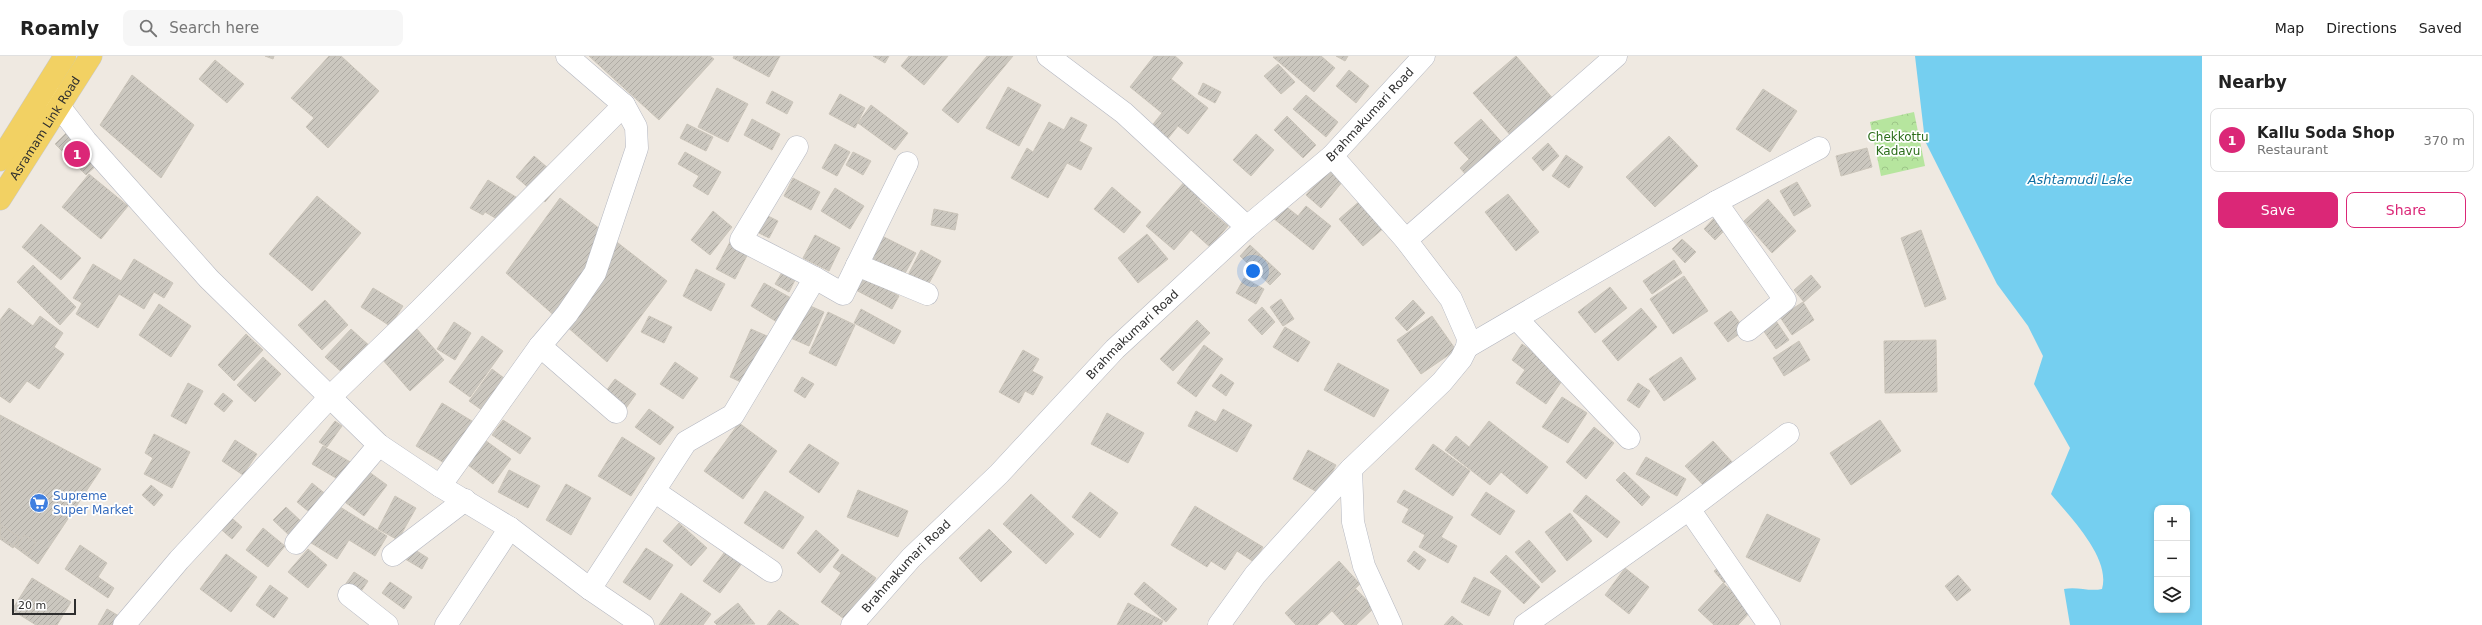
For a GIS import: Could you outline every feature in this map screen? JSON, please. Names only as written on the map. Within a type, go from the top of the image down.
[{"type":"main road","name":"Asramam Link Road","points":[[0,160],[65,56]]},
{"type":"main road","name":"Asramam Link Road","points":[[0,199],[91,56]]},
{"type":"street","points":[[0,141],[53,56]]},
{"type":"street","points":[[440,486],[540,346],[567,314],[595,273],[637,148],[636,127],[624,105],[567,56]]},
{"type":"street","points":[[1048,56],[1124,113],[1247,227]]},
{"type":"street","name":"Brahmakumari Road","points":[[852,625],[911,558],[999,474],[1115,349],[1247,227],[1332,156],[1424,56]]},
{"type":"street","points":[[1406,240],[1616,56]]},
{"type":"street","points":[[45,88],[60,105],[86,141],[209,279],[329,398],[379,445],[440,486],[510,528],[590,589],[643,625]]},
{"type":"street","points":[[124,625],[179,560],[329,398],[420,310],[624,105]]},
{"type":"street","points":[[797,147],[741,240],[843,294],[907,163]]},
{"type":"street","points":[[1467,347],[1716,202],[1819,148]]},
{"type":"street","points":[[1219,625],[1254,575],[1352,469],[1442,382],[1461,359],[1467,347],[1468,338],[1451,299],[1406,240],[1332,156]]},
{"type":"street","points":[[1716,202],[1785,300],[1748,330]]},
{"type":"street","points":[[857,265],[927,294]]},
{"type":"street","points":[[590,589],[686,442],[733,414],[815,278]]},
{"type":"street","points":[[1517,319],[1630,438]]},
{"type":"street","points":[[540,346],[616,412]]},
{"type":"street","points":[[1525,625],[1689,509],[1788,434]]},
{"type":"street","points":[[296,543],[379,445]]},
{"type":"street","points":[[1352,469],[1353,522],[1364,566],[1391,625]]},
{"type":"street","points":[[654,491],[771,571]]},
{"type":"street","points":[[394,555],[465,500]]},
{"type":"street","points":[[1689,509],[1769,625]]},
{"type":"street","points":[[446,625],[510,528]]},
{"type":"street","points":[[349,595],[387,625]]},
{"type":"green space","name":"Chekkottu Kadavu","points":[[1914,112],[1925,166],[1881,176],[1870,122]]},
{"type":"water","name":"Ashtamudi Lake","points":[[1915,56],[2202,56],[2202,625],[2070,625],[2064,589],[2102,589],[2103,577],[2095,551],[2087,538],[2051,494],[2070,448],[2034,384],[2043,356],[2028,326],[1997,284],[1925,141]]},
{"type":"building","points":[[265,56],[274,56],[273,59]]},
{"type":"building","points":[[329,56],[341,56],[379,91],[328,148],[306,127],[314,118],[291,98]]},
{"type":"building","points":[[589,56],[710,56],[714,59],[659,120]]},
{"type":"building","points":[[734,56],[780,56],[769,77],[733,58]]},
{"type":"building","points":[[873,56],[889,56],[885,63]]},
{"type":"building","points":[[909,56],[948,56],[924,85],[901,66]]},
{"type":"building","points":[[987,56],[1013,56],[958,123],[942,110]]},
{"type":"building","points":[[1154,56],[1175,56],[1183,63],[1171,79],[1208,108],[1188,134],[1178,126],[1166,141],[1150,128],[1162,113],[1130,87]]},
{"type":"building","points":[[1321,56],[1335,68],[1314,92],[1273,57]]},
{"type":"building","points":[[1336,56],[1348,56],[1345,61]]},
{"type":"building","points":[[1516,56],[1562,109],[1520,146],[1473,93]]},
{"type":"building","points":[[215,60],[244,84],[227,103],[199,79]]},
{"type":"building","points":[[1278,64],[1295,82],[1281,94],[1264,76]]},
{"type":"building","points":[[1349,70],[1369,86],[1356,103],[1336,86]]},
{"type":"building","points":[[132,75],[194,125],[161,178],[100,125]]},
{"type":"building","points":[[1203,83],[1221,92],[1215,103],[1198,94]]},
{"type":"building","points":[[1008,87],[1041,105],[1019,146],[986,128]]},
{"type":"building","points":[[717,88],[748,104],[728,142],[698,127]]},
{"type":"building","points":[[1763,89],[1797,111],[1770,152],[1736,129]]},
{"type":"building","points":[[772,91],[793,102],[787,114],[766,103]]},
{"type":"building","points":[[840,94],[865,108],[855,128],[829,114]]},
{"type":"building","points":[[1306,95],[1338,122],[1326,137],[1293,109]]},
{"type":"building","points":[[871,105],[908,133],[895,150],[858,123]]},
{"type":"building","points":[[1287,116],[1316,145],[1303,158],[1274,130]]},
{"type":"building","points":[[1071,117],[1087,125],[1079,141],[1092,148],[1081,170],[1067,163],[1048,198],[1011,178],[1027,148],[1033,152],[1049,122],[1064,130]]},
{"type":"building","points":[[752,119],[780,134],[772,150],[744,135]]},
{"type":"building","points":[[1481,119],[1506,147],[1467,176],[1460,168],[1469,159],[1454,143]]},
{"type":"building","points":[[687,124],[713,137],[706,151],[680,138]]},
{"type":"building","points":[[67,132],[98,164],[86,175],[55,144]]},
{"type":"building","points":[[1256,134],[1274,150],[1251,176],[1233,160]]},
{"type":"building","points":[[1669,136],[1698,166],[1655,207],[1626,177]]},
{"type":"building","points":[[1548,143],[1559,156],[1543,171],[1532,158]]},
{"type":"building","points":[[835,144],[850,152],[837,176],[822,168]]},
{"type":"building","points":[[1867,148],[1872,167],[1841,176],[1836,156]]},
{"type":"building","points":[[685,152],[721,172],[708,195],[693,186],[699,176],[678,164]]},
{"type":"building","points":[[853,152],[871,161],[863,175],[846,165]]},
{"type":"building","points":[[1566,155],[1583,167],[1569,188],[1552,176]]},
{"type":"building","points":[[534,156],[563,181],[545,202],[516,177]]},
{"type":"building","points":[[1329,169],[1343,181],[1321,208],[1306,195]]},
{"type":"building","points":[[89,174],[128,206],[101,239],[62,207]]},
{"type":"building","points":[[793,178],[820,192],[811,210],[784,196]]},
{"type":"building","points":[[488,180],[529,205],[514,229],[485,212],[483,215],[470,208]]},
{"type":"building","points":[[1186,180],[1204,195],[1199,201],[1228,226],[1210,247],[1191,230],[1174,250],[1146,226]]},
{"type":"building","points":[[1797,182],[1811,206],[1794,216],[1780,191]]},
{"type":"building","points":[[1112,187],[1141,212],[1124,233],[1094,209]]},
{"type":"building","points":[[835,188],[864,206],[850,229],[821,211]]},
{"type":"building","points":[[1508,194],[1539,232],[1516,251],[1485,212]]},
{"type":"building","points":[[317,196],[361,233],[312,291],[269,254]]},
{"type":"building","points":[[560,198],[667,281],[607,362],[506,273]]},
{"type":"building","points":[[1768,199],[1796,231],[1772,253],[1744,221]]},
{"type":"building","points":[[1361,200],[1385,227],[1363,246],[1339,219]]},
{"type":"building","points":[[1284,205],[1298,216],[1306,206],[1331,226],[1313,250],[1273,218]]},
{"type":"building","points":[[754,209],[778,221],[769,238],[745,226]]},
{"type":"building","points":[[934,209],[958,214],[955,230],[931,225]]},
{"type":"building","points":[[713,211],[732,227],[710,255],[691,240]]},
{"type":"building","points":[[1715,217],[1727,228],[1715,240],[1704,229]]},
{"type":"building","points":[[41,224],[81,258],[61,280],[22,247]]},
{"type":"building","points":[[1921,230],[1946,299],[1925,307],[1901,238]]},
{"type":"building","points":[[876,233],[916,253],[902,279],[863,259]]},
{"type":"building","points":[[1147,234],[1168,259],[1138,283],[1118,258]]},
{"type":"building","points":[[815,235],[840,248],[829,271],[803,258]]},
{"type":"building","points":[[732,238],[751,248],[735,279],[716,269]]},
{"type":"building","points":[[1682,239],[1696,252],[1685,263],[1672,249]]},
{"type":"building","points":[[1250,245],[1281,274],[1270,285],[1240,256]]},
{"type":"building","points":[[921,250],[941,261],[927,287],[907,277]]},
{"type":"building","points":[[134,259],[173,283],[164,298],[154,292],[144,309],[119,294],[98,328],[76,314],[82,303],[73,298],[93,264],[121,281]]},
{"type":"building","points":[[1674,260],[1682,273],[1652,294],[1643,281]]},
{"type":"building","points":[[33,265],[76,307],[60,325],[17,282]]},
{"type":"building","points":[[696,269],[725,284],[711,311],[683,296]]},
{"type":"building","points":[[784,269],[797,276],[789,292],[775,284]]},
{"type":"building","points":[[859,274],[899,296],[892,309],[852,288]]},
{"type":"building","points":[[1811,275],[1821,287],[1804,302],[1794,290]]},
{"type":"building","points":[[1684,276],[1708,311],[1673,334],[1650,299]]},
{"type":"building","points":[[1244,278],[1264,289],[1256,304],[1236,293]]},
{"type":"building","points":[[764,283],[791,298],[777,322],[751,306]]},
{"type":"building","points":[[1610,287],[1627,308],[1595,333],[1578,312]]},
{"type":"building","points":[[373,288],[403,306],[390,326],[361,307]]},
{"type":"building","points":[[1281,299],[1294,319],[1283,326],[1270,307]]},
{"type":"building","points":[[325,300],[348,325],[322,350],[298,325]]},
{"type":"building","points":[[1413,300],[1425,313],[1407,331],[1395,318]]},
{"type":"building","points":[[801,302],[824,312],[809,346],[786,336]]},
{"type":"building","points":[[1803,302],[1814,320],[1792,335],[1780,317]]},
{"type":"building","points":[[159,304],[191,326],[171,357],[139,335]]},
{"type":"building","points":[[1262,307],[1275,322],[1262,335],[1248,320]]},
{"type":"building","points":[[9,308],[33,326],[40,316],[63,333],[54,347],[64,354],[39,389],[27,381],[10,403],[0,396],[0,320]]},
{"type":"building","points":[[1641,308],[1657,327],[1618,361],[1602,341]]},
{"type":"building","points":[[861,309],[901,331],[894,344],[854,323]]},
{"type":"building","points":[[1731,311],[1745,330],[1728,342],[1714,323]]},
{"type":"building","points":[[828,312],[855,325],[836,366],[809,353]]},
{"type":"building","points":[[649,316],[672,327],[664,343],[641,332]]},
{"type":"building","points":[[1432,316],[1456,350],[1421,374],[1397,340]]},
{"type":"building","points":[[1197,320],[1210,333],[1173,371],[1160,359]]},
{"type":"building","points":[[1776,321],[1789,340],[1776,349],[1763,330]]},
{"type":"building","points":[[454,322],[471,333],[455,360],[437,349]]},
{"type":"building","points":[[1285,327],[1310,342],[1298,362],[1273,347]]},
{"type":"building","points":[[416,328],[444,360],[410,391],[382,359]]},
{"type":"building","points":[[351,329],[372,348],[346,376],[325,357]]},
{"type":"building","points":[[751,329],[767,336],[745,384],[730,377]]},
{"type":"building","points":[[246,334],[263,350],[234,381],[218,365]]},
{"type":"building","points":[[482,336],[503,351],[470,397],[449,382]]},
{"type":"building","points":[[1936,340],[1937,392],[1885,393],[1884,341]]},
{"type":"building","points":[[1799,341],[1810,360],[1784,376],[1773,358]]},
{"type":"building","points":[[1522,344],[1566,375],[1546,404],[1516,383],[1525,370],[1512,360]]},
{"type":"building","points":[[1204,345],[1223,359],[1196,397],[1177,383]]},
{"type":"building","points":[[1023,350],[1039,359],[1032,371],[1043,377],[1033,395],[1025,391],[1019,403],[999,392]]},
{"type":"building","points":[[263,357],[281,374],[255,402],[237,385]]},
{"type":"building","points":[[1681,357],[1696,379],[1664,401],[1649,379]]},
{"type":"building","points":[[675,362],[698,378],[683,399],[660,384]]},
{"type":"building","points":[[1338,363],[1389,390],[1374,417],[1324,390]]},
{"type":"building","points":[[492,369],[512,384],[489,415],[469,401]]},
{"type":"building","points":[[1221,374],[1234,383],[1226,396],[1212,386]]},
{"type":"building","points":[[802,377],[814,384],[805,398],[794,391]]},
{"type":"building","points":[[615,379],[636,394],[624,411],[603,395]]},
{"type":"building","points":[[188,383],[203,391],[186,424],[171,416]]},
{"type":"building","points":[[1638,383],[1650,391],[1639,408],[1627,400]]},
{"type":"building","points":[[223,393],[233,401],[224,412],[214,404]]},
{"type":"building","points":[[1562,397],[1587,413],[1568,443],[1542,427]]},
{"type":"building","points":[[442,403],[477,424],[451,467],[416,446]]},
{"type":"building","points":[[649,409],[674,427],[660,445],[635,427]]},
{"type":"building","points":[[1223,409],[1252,425],[1237,452],[1188,426],[1196,411],[1216,422]]},
{"type":"building","points":[[1107,413],[1144,433],[1128,463],[1091,444]]},
{"type":"building","name":"Supreme Super Market","points":[[0,415],[101,469],[38,564],[0,536]]},
{"type":"building","points":[[503,420],[531,438],[520,454],[492,435]]},
{"type":"building","points":[[1880,420],[1901,451],[1851,485],[1830,453]]},
{"type":"building","points":[[335,421],[342,426],[327,447],[319,442]]},
{"type":"building","points":[[1489,421],[1548,467],[1527,494],[1501,472],[1490,485],[1445,450],[1456,436],[1469,447]]},
{"type":"building","points":[[739,423],[777,451],[743,499],[704,471]]},
{"type":"building","points":[[1594,427],[1614,443],[1586,479],[1566,462]]},
{"type":"building","points":[[154,434],[190,452],[172,488],[144,474],[153,458],[145,453]]},
{"type":"building","points":[[622,437],[655,458],[631,496],[598,476]]},
{"type":"building","points":[[482,438],[511,459],[493,484],[464,462]]},
{"type":"building","points":[[235,440],[257,454],[243,475],[222,461]]},
{"type":"building","points":[[1713,441],[1734,464],[1707,489],[1685,466]]},
{"type":"building","points":[[809,444],[839,463],[819,493],[789,472]]},
{"type":"building","points":[[1433,444],[1470,471],[1453,496],[1415,469]]},
{"type":"building","points":[[323,446],[352,463],[341,481],[312,464]]},
{"type":"building","points":[[1308,450],[1336,465],[1321,494],[1293,479]]},
{"type":"building","points":[[1646,457],[1686,479],[1677,496],[1636,474]]},
{"type":"building","points":[[365,469],[387,485],[364,516],[342,500]]},
{"type":"building","points":[[509,470],[540,486],[528,508],[498,492]]},
{"type":"building","points":[[1624,472],[1650,497],[1642,506],[1616,480]]},
{"type":"building","points":[[312,483],[328,496],[313,515],[297,502]]},
{"type":"building","points":[[566,484],[591,498],[571,535],[546,520]]},
{"type":"building","points":[[151,485],[163,495],[154,506],[142,495]]},
{"type":"building","points":[[858,490],[908,511],[898,537],[847,517]]},
{"type":"building","points":[[1404,490],[1453,517],[1441,537],[1457,546],[1448,563],[1419,547],[1425,535],[1402,522],[1409,509],[1397,502]]},
{"type":"building","points":[[765,491],[804,517],[783,549],[744,523]]},
{"type":"building","points":[[1090,492],[1118,513],[1100,538],[1072,517]]},
{"type":"building","points":[[1486,492],[1515,511],[1500,535],[1471,515]]},
{"type":"building","points":[[1031,494],[1074,534],[1046,564],[1003,524]]},
{"type":"building","points":[[1586,495],[1620,522],[1607,538],[1573,511]]},
{"type":"building","points":[[395,496],[416,508],[398,540],[378,529]]},
{"type":"building","points":[[332,502],[387,536],[375,556],[349,540],[337,559],[308,541]]},
{"type":"building","points":[[1195,506],[1263,547],[1254,562],[1237,551],[1225,570],[1211,561],[1207,567],[1171,545]]},
{"type":"building","points":[[286,507],[305,525],[292,538],[273,520]]},
{"type":"building","points":[[225,512],[242,527],[232,539],[215,524]]},
{"type":"building","points":[[1570,513],[1592,541],[1567,561],[1545,532]]},
{"type":"building","points":[[1767,514],[1820,539],[1800,582],[1746,557]]},
{"type":"building","points":[[679,523],[707,548],[691,566],[663,541]]},
{"type":"building","points":[[1,525],[19,537],[13,548],[0,539]]},
{"type":"building","points":[[263,528],[285,546],[268,567],[246,550]]},
{"type":"building","points":[[989,529],[1012,552],[981,582],[959,558]]},
{"type":"building","points":[[816,530],[839,550],[820,573],[797,553]]},
{"type":"building","points":[[24,535],[36,542],[28,554],[17,546]]},
{"type":"building","points":[[1529,540],[1556,571],[1542,583],[1515,552]]},
{"type":"building","points":[[80,545],[107,563],[98,577],[114,588],[108,598],[65,569]]},
{"type":"building","points":[[407,545],[428,558],[422,569],[400,556]]},
{"type":"building","points":[[646,548],[673,565],[650,600],[623,582]]},
{"type":"building","points":[[308,549],[327,565],[308,588],[288,572]]},
{"type":"building","points":[[727,549],[743,562],[720,593],[703,581]]},
{"type":"building","points":[[1414,551],[1426,560],[1419,570],[1407,561]]},
{"type":"building","points":[[226,554],[257,577],[231,612],[200,589]]},
{"type":"building","points":[[842,554],[876,578],[847,621],[821,602],[841,573],[833,567]]},
{"type":"building","points":[[1506,555],[1540,587],[1524,604],[1490,572]]},
{"type":"building","points":[[1339,561],[1360,584],[1317,625],[1296,625],[1285,613]]},
{"type":"building","points":[[1725,562],[1735,574],[1724,583],[1714,571]]},
{"type":"building","points":[[1625,568],[1649,587],[1629,614],[1605,595]]},
{"type":"building","points":[[354,572],[368,581],[354,602],[340,592]]},
{"type":"building","points":[[1958,575],[1971,590],[1957,601],[1945,586]]},
{"type":"building","points":[[1474,577],[1501,591],[1489,616],[1461,602]]},
{"type":"building","points":[[32,578],[71,602],[57,625],[36,625],[12,610]]},
{"type":"building","points":[[390,582],[412,597],[404,609],[382,593]]},
{"type":"building","points":[[1144,582],[1177,609],[1166,622],[1134,594]]},
{"type":"building","points":[[1723,583],[1752,610],[1738,625],[1714,625],[1698,610]]},
{"type":"building","points":[[270,585],[288,598],[274,618],[256,605]]},
{"type":"building","points":[[1356,589],[1374,608],[1356,625],[1345,625],[1332,611]]},
{"type":"building","points":[[681,593],[711,614],[703,625],[659,625]]},
{"type":"building","points":[[738,603],[755,624],[717,625],[714,622]]},
{"type":"building","points":[[1128,603],[1163,621],[1161,625],[1117,625]]},
{"type":"building","points":[[107,609],[124,619],[120,625],[98,625]]},
{"type":"building","points":[[779,610],[799,625],[767,625]]},
{"type":"building","points":[[1452,616],[1463,625],[1444,625]]},
{"type":"place","name":"Kallu Soda Shop","points":[[77,154]]},
{"type":"place","name":"Supreme Super Market","points":[[39,503]]}]
